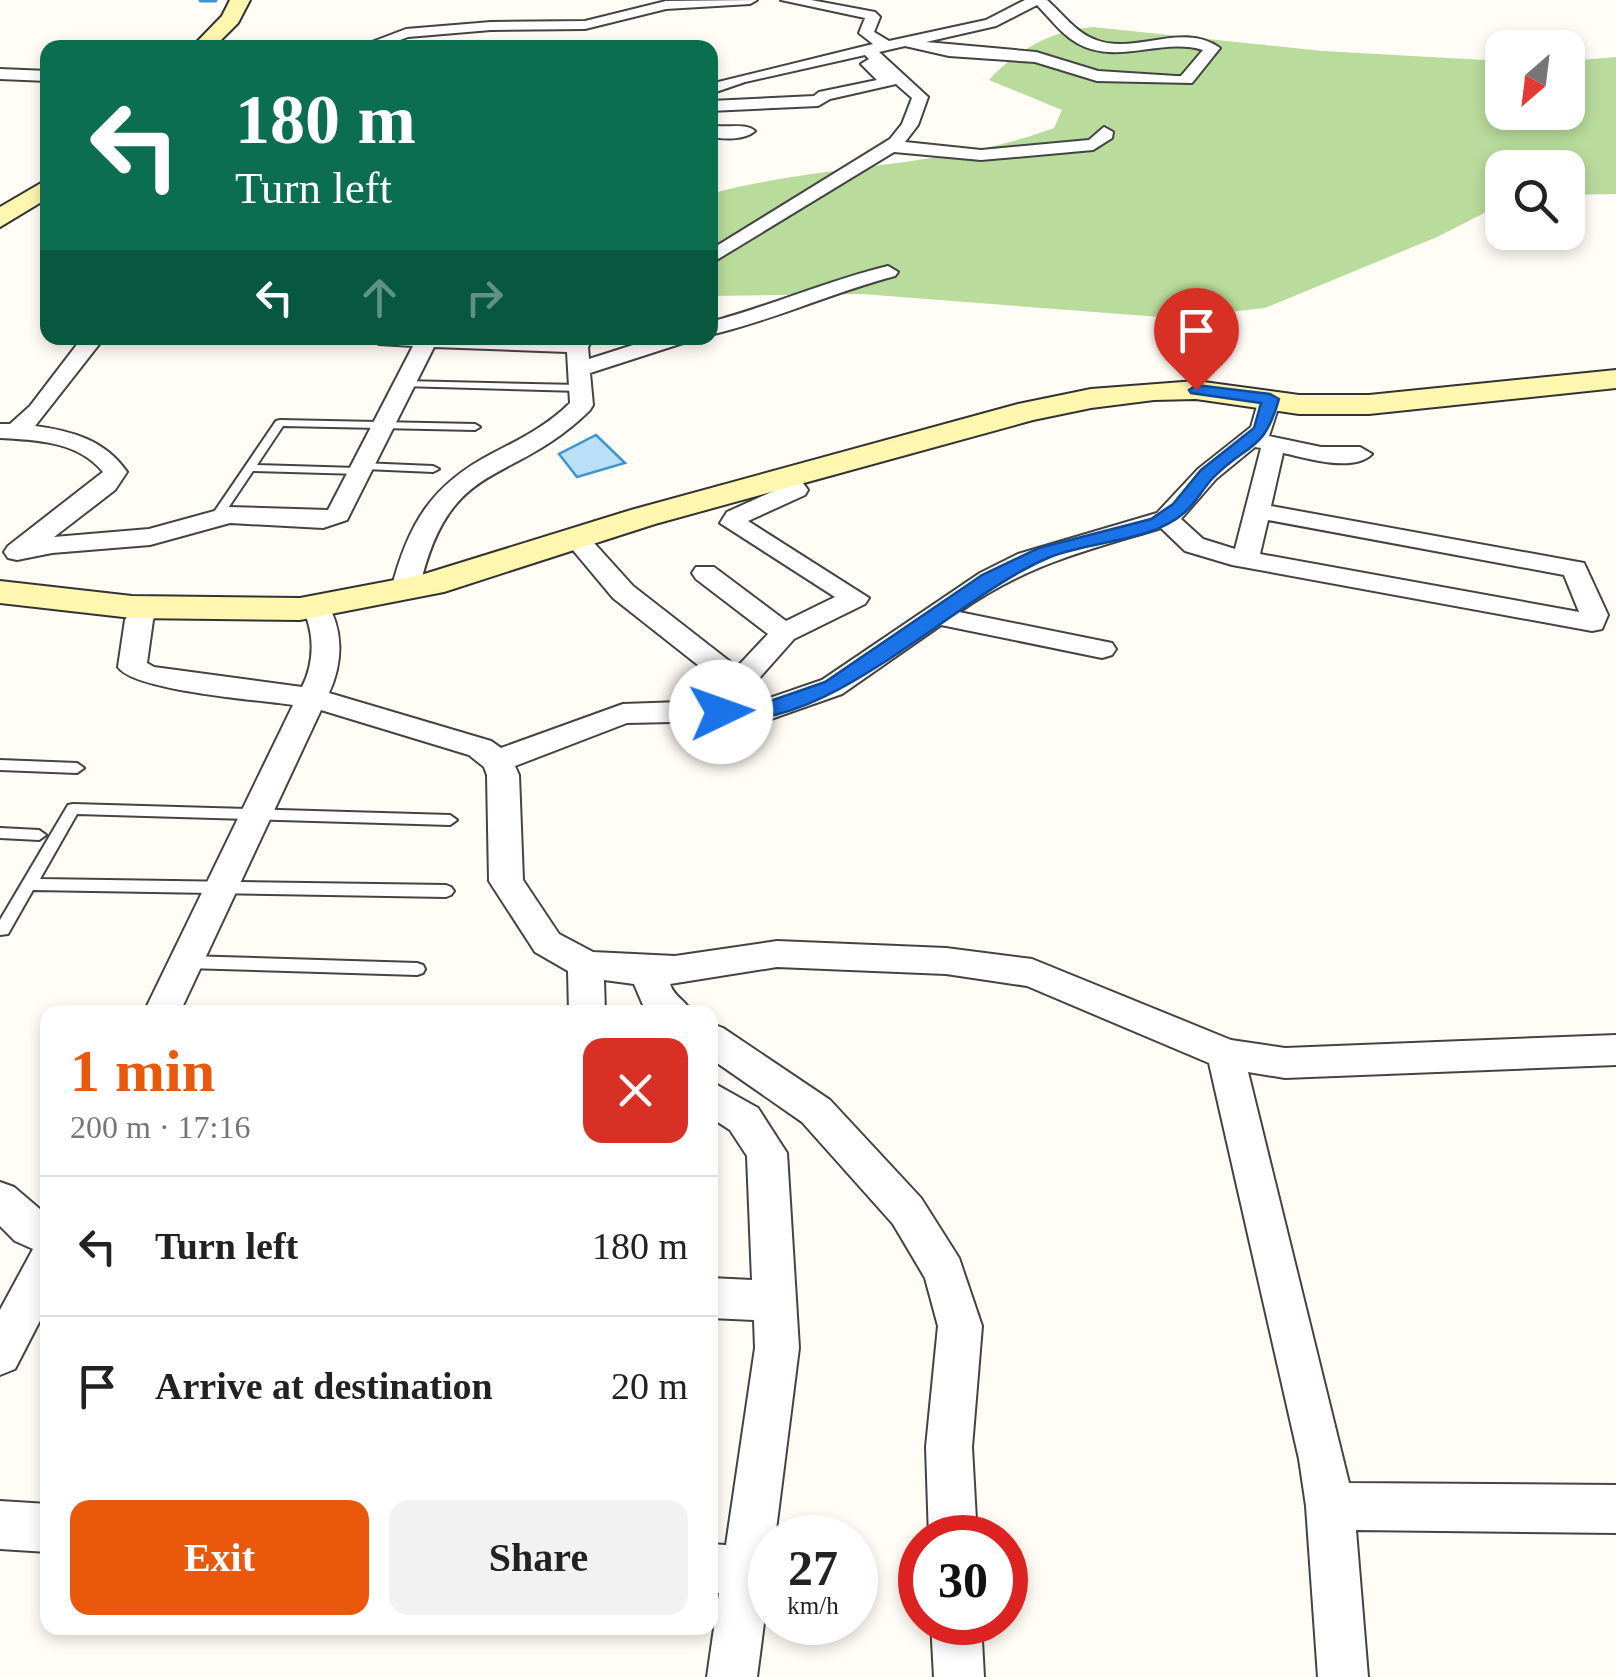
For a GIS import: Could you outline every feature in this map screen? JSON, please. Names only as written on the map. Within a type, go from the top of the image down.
[{"type":"street","points":[[209,40],[231,19],[240,0]]},
{"type":"street","points":[[386,40],[406,33],[491,26],[586,25],[666,5],[750,0]]},
{"type":"street","points":[[718,106],[818,101],[889,82],[867,54],[866,33],[873,17],[788,0]]},
{"type":"street","points":[[718,86],[991,23],[1038,0],[1050,16],[1091,44],[1151,47],[1181,41],[1212,48],[1186,80],[1176,81],[1097,76],[1036,57],[950,52],[910,43]]},
{"type":"street","points":[[798,44],[814,65],[846,91]]},
{"type":"street","points":[[718,253],[891,146],[910,125],[920,97],[867,54]]},
{"type":"street","points":[[726,63],[814,65]]},
{"type":"street","points":[[730,81],[770,78],[814,65]]},
{"type":"street","points":[[0,74],[40,76]]},
{"type":"street","points":[[770,78],[800,102]]},
{"type":"street","points":[[718,133],[747,131]]},
{"type":"street","points":[[891,146],[1004,154],[1093,144],[1103,138],[1104,132]]},
{"type":"street","points":[[0,219],[40,192]]},
{"type":"street","points":[[718,328],[777,311],[794,300],[831,287],[888,272]]},
{"type":"street","points":[[8,431],[38,412],[87,345]]},
{"type":"street","points":[[9,557],[52,544],[150,537],[230,514],[323,520],[338,515],[424,345]]},
{"type":"street","points":[[458,345],[579,360],[644,345]]},
{"type":"street","points":[[405,590],[410,564],[433,514],[450,491],[565,424],[582,405],[579,360]]},
{"type":"street","points":[[0,592],[146,607],[315,606],[405,590],[1030,411],[1126,393],[1196,390],[1329,407],[1441,400],[1616,379]]},
{"type":"street","points":[[1246,560],[1260,511],[1262,430],[1270,399]]},
{"type":"street","points":[[8,431],[66,440],[105,455],[115,472],[106,486],[9,557]]},
{"type":"street","points":[[498,761],[623,714],[758,713],[832,687],[989,579],[1045,552],[1166,518],[1180,508],[1207,474],[1263,442],[1321,454],[1360,454]]},
{"type":"street","points":[[721,712],[726,698],[784,633],[855,598],[733,523],[736,516],[796,490],[786,478]]},
{"type":"street","points":[[1166,518],[1194,545],[1246,560],[1592,622],[1594,615],[1575,569],[1260,511]]},
{"type":"street","points":[[576,538],[624,592],[739,683]]},
{"type":"street","points":[[705,573],[784,633]]},
{"type":"street","points":[[165,1005],[323,674],[326,625],[315,606]]},
{"type":"street","points":[[146,607],[139,620],[132,667],[171,680],[311,698],[480,748],[498,761],[503,775],[506,881],[548,942],[586,964],[675,970],[777,954],[946,961],[1032,973],[1228,1054],[1284,1062],[1616,1050]]},
{"type":"street","points":[[938,614],[959,623],[1102,649]]},
{"type":"street","points":[[586,964],[588,1005]]},
{"type":"street","points":[[648,970],[656,1002],[661,1005]]},
{"type":"street","points":[[718,1044],[816,1111],[907,1211],[944,1272],[960,1326],[950,1447],[952,1515]]},
{"type":"street","points":[[1228,1054],[1330,1506],[1343,1677]]},
{"type":"street","points":[[718,1101],[744,1118],[767,1154],[776,1301],[777,1348],[728,1569],[732,1677]]},
{"type":"street","points":[[0,1200],[30,1228],[40,1247]]},
{"type":"street","points":[[0,1354],[40,1271]]},
{"type":"street","points":[[718,1298],[776,1301]]},
{"type":"street","points":[[1330,1506],[1616,1509]]},
{"type":"street","points":[[0,1525],[40,1528]]},
{"type":"street","points":[[957,1645],[958,1677]]},
{"type":"lane","points":[[404,384],[579,360]]},
{"type":"lane","points":[[216,518],[280,423],[475,427]]},
{"type":"lane","points":[[250,468],[433,469]]},
{"type":"lane","points":[[0,765],[77,768]]},
{"type":"lane","points":[[2,930],[73,809],[450,820]]},
{"type":"lane","points":[[0,833],[39,834]]},
{"type":"lane","points":[[30,884],[446,891]]},
{"type":"lane","points":[[185,962],[416,969]]},
{"type":"green space","points":[[1093,27],[1323,51],[1485,60],[1485,130],[1585,130],[1585,60],[1616,57],[1616,194],[1585,195],[1585,150],[1485,150],[1485,213],[1437,237],[1265,308],[1173,318],[862,294],[718,296],[718,192],[796,176],[969,151],[1054,128],[1062,110],[989,80],[1036,43],[1064,32]]},
{"type":"water","points":[[596,435],[625,463],[577,477],[559,454]]},
{"type":"waterway","points":[[201,0],[215,0]]},
{"type":"route","points":[[721,712],[758,713],[832,687],[989,579],[1045,552],[1158,522],[1180,508],[1207,474],[1262,430],[1270,399],[1196,390]]}]
